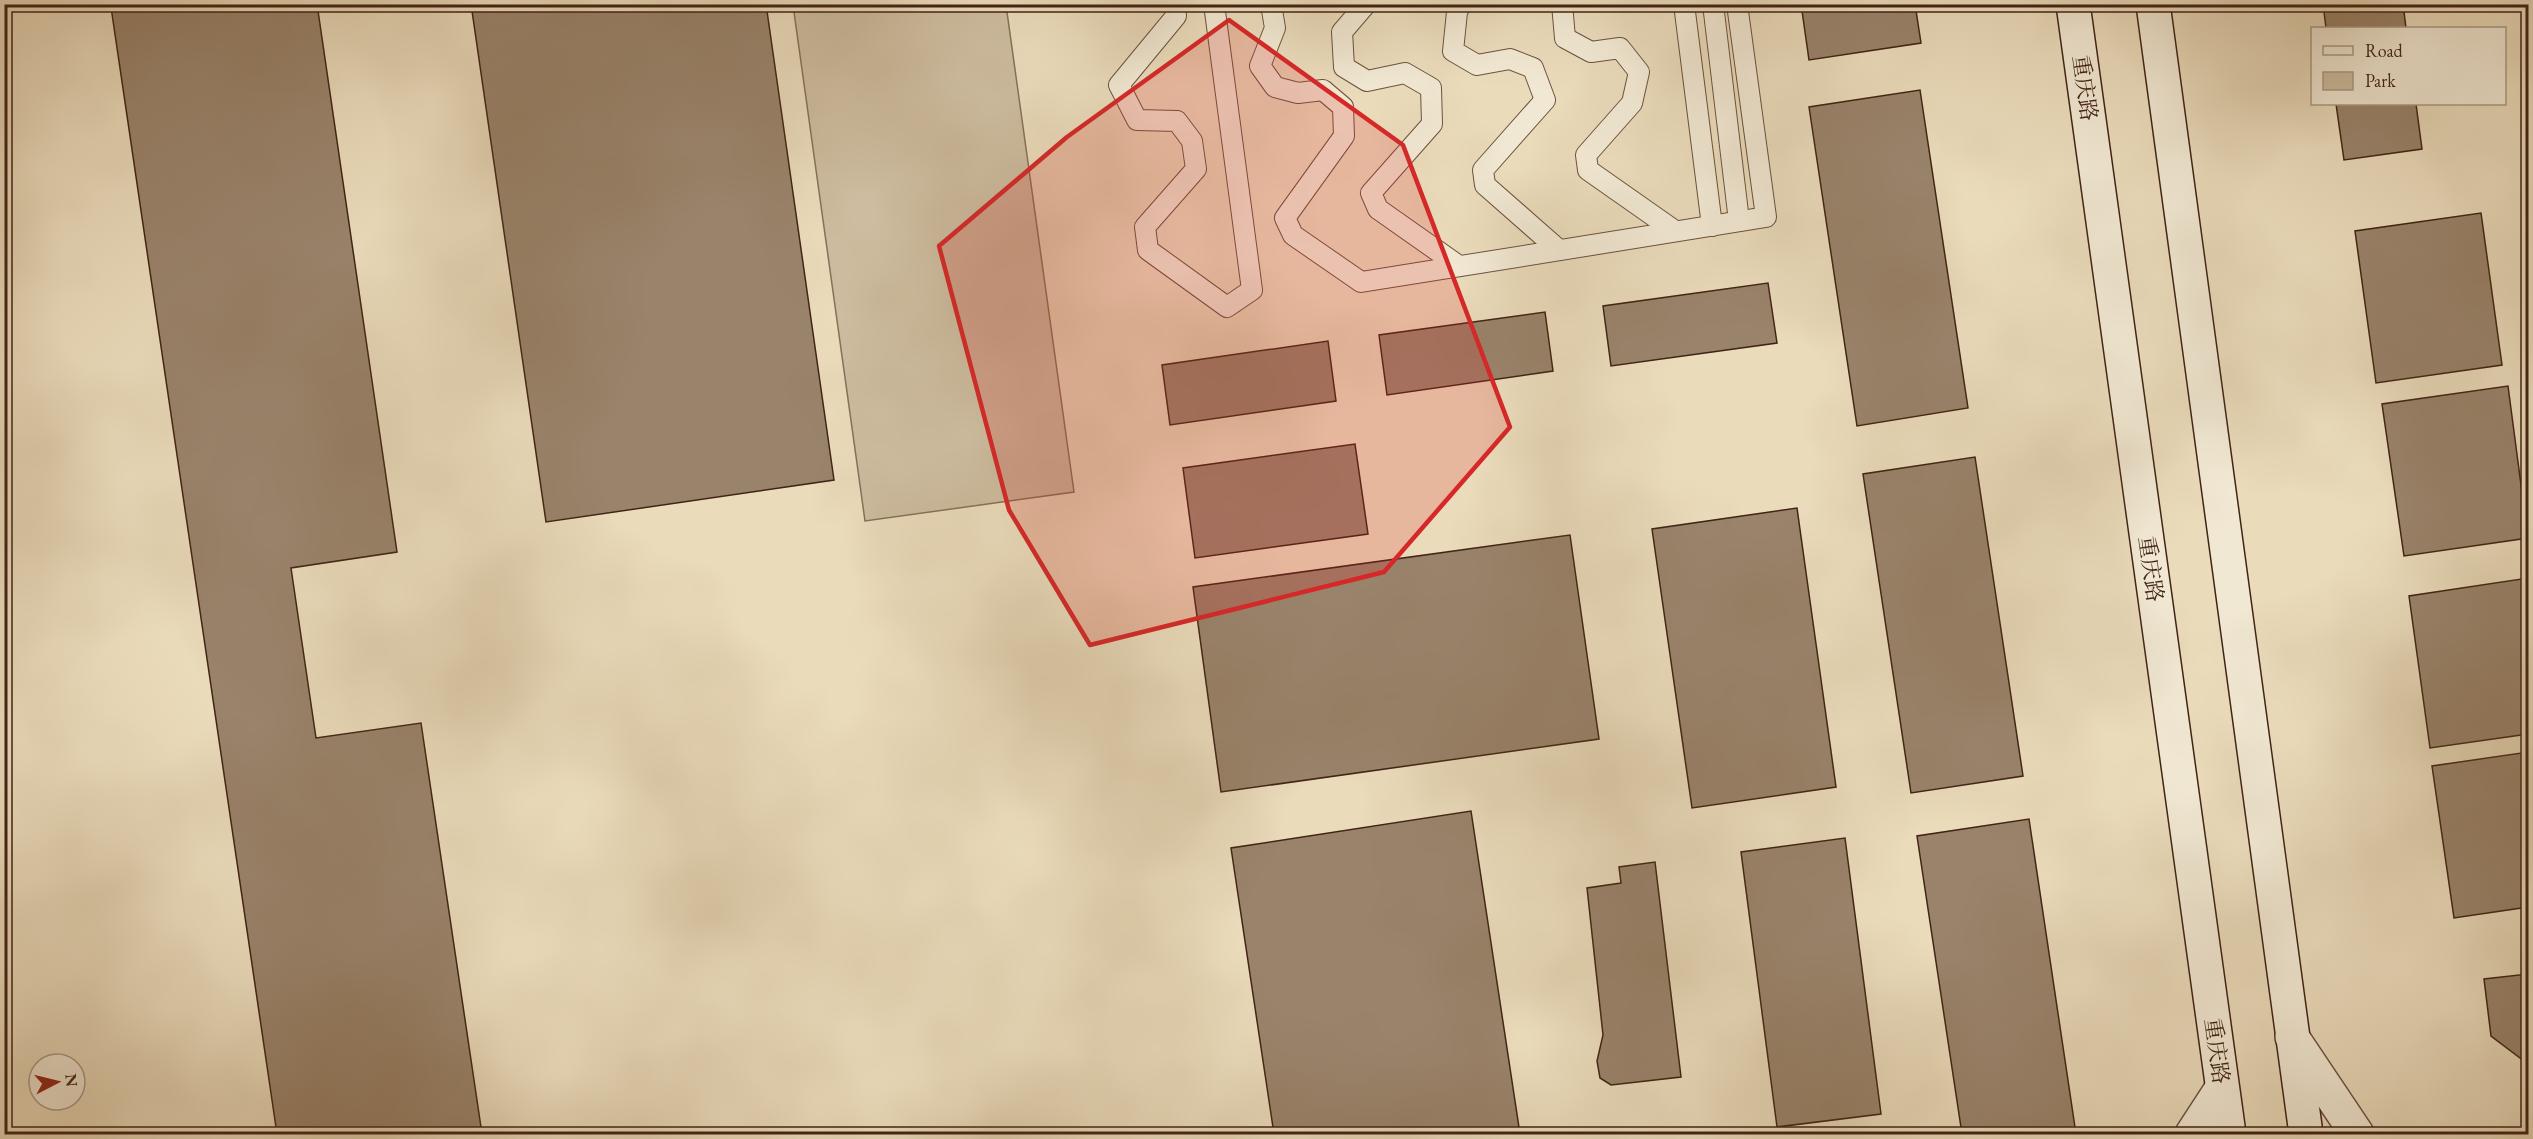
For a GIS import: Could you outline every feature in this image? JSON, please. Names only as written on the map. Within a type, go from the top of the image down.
[{"type":"main road","name":"重庆路","points":[[2073,4],[2229,1134]]},
{"type":"main road","points":[[2153,4],[2306,1134]]},
{"type":"main road","points":[[2292,1037],[2356,1134]]},
{"type":"main road","points":[[2192,1134],[2222,1088]]},
{"type":"lane","points":[[1175,4],[1176,16],[1119,85],[1137,120],[1177,121],[1192,141],[1196,169],[1145,227],[1148,250],[1227,308],[1252,290],[1214,4]]},
{"type":"lane","points":[[1271,4],[1275,28],[1260,66],[1275,87],[1298,93],[1323,90],[1343,106],[1344,136],[1285,218],[1293,235],[1361,282],[1766,217],[1737,4]]},
{"type":"lane","points":[[1366,4],[1341,32],[1344,67],[1367,81],[1405,73],[1431,88],[1432,124],[1371,194],[1378,209],[1459,266]]},
{"type":"lane","points":[[1461,4],[1457,12],[1453,51],[1476,65],[1510,59],[1533,68],[1545,100],[1483,170],[1485,185],[1559,250]]},
{"type":"lane","points":[[1562,4],[1566,38],[1591,52],[1620,48],[1639,72],[1632,103],[1586,155],[1588,170],[1675,231]]},
{"type":"lane","points":[[1684,4],[1713,225]]},
{"type":"lane","points":[[1713,4],[1739,221]]},
{"type":"highlighted area","points":[[1229,20],[1403,145],[1510,427],[1384,572],[1090,645],[1009,510],[939,246],[1067,137]]},
{"type":"green space","points":[[793,5],[1006,5],[1074,492],[865,521]]},
{"type":"building","points":[[126,4],[317,4],[397,552],[291,568],[316,738],[421,723],[482,1134],[277,1134],[111,7]]},
{"type":"building","points":[[471,4],[766,4],[834,480],[546,522]]},
{"type":"building","points":[[1801,4],[1915,4],[1921,43],[1809,60]]},
{"type":"building","points":[[2323,4],[2403,4],[2406,27],[2326,27]]},
{"type":"building","points":[[1920,90],[1968,408],[1857,426],[1809,107]]},
{"type":"building","points":[[2336,105],[2416,105],[2422,149],[2344,160]]},
{"type":"building","points":[[2481,213],[2502,365],[2376,383],[2355,231]]},
{"type":"building","points":[[1768,283],[1777,343],[1611,366],[1603,306]]},
{"type":"building","points":[[1545,312],[1553,371],[1387,395],[1379,335]]},
{"type":"building","points":[[1328,341],[1336,401],[1170,425],[1162,365]]},
{"type":"building","points":[[2508,386],[2528,538],[2404,556],[2382,404]]},
{"type":"building","points":[[1355,444],[1368,534],[1195,558],[1183,468]]},
{"type":"building","points":[[1975,457],[2023,776],[1911,793],[1863,474]]},
{"type":"building","points":[[1797,508],[1836,787],[1692,808],[1652,529]]},
{"type":"building","points":[[1570,535],[1599,739],[1221,792],[1193,587]]},
{"type":"building","points":[[2528,578],[2528,734],[2430,748],[2409,596]]},
{"type":"building","points":[[2528,752],[2528,907],[2454,918],[2432,766]]},
{"type":"building","points":[[1471,811],[1520,1134],[1274,1134],[1231,848]]},
{"type":"building","points":[[2029,819],[2076,1134],[1962,1134],[1917,836]]},
{"type":"building","points":[[1845,838],[1881,1114],[1777,1127],[1741,852]]},
{"type":"building","points":[[1655,862],[1681,1077],[1611,1085],[1600,1078],[1597,1061],[1603,1035],[1587,888],[1621,883],[1619,867]]},
{"type":"building","points":[[2528,974],[2528,1064],[2491,1036],[2484,979]]}]
